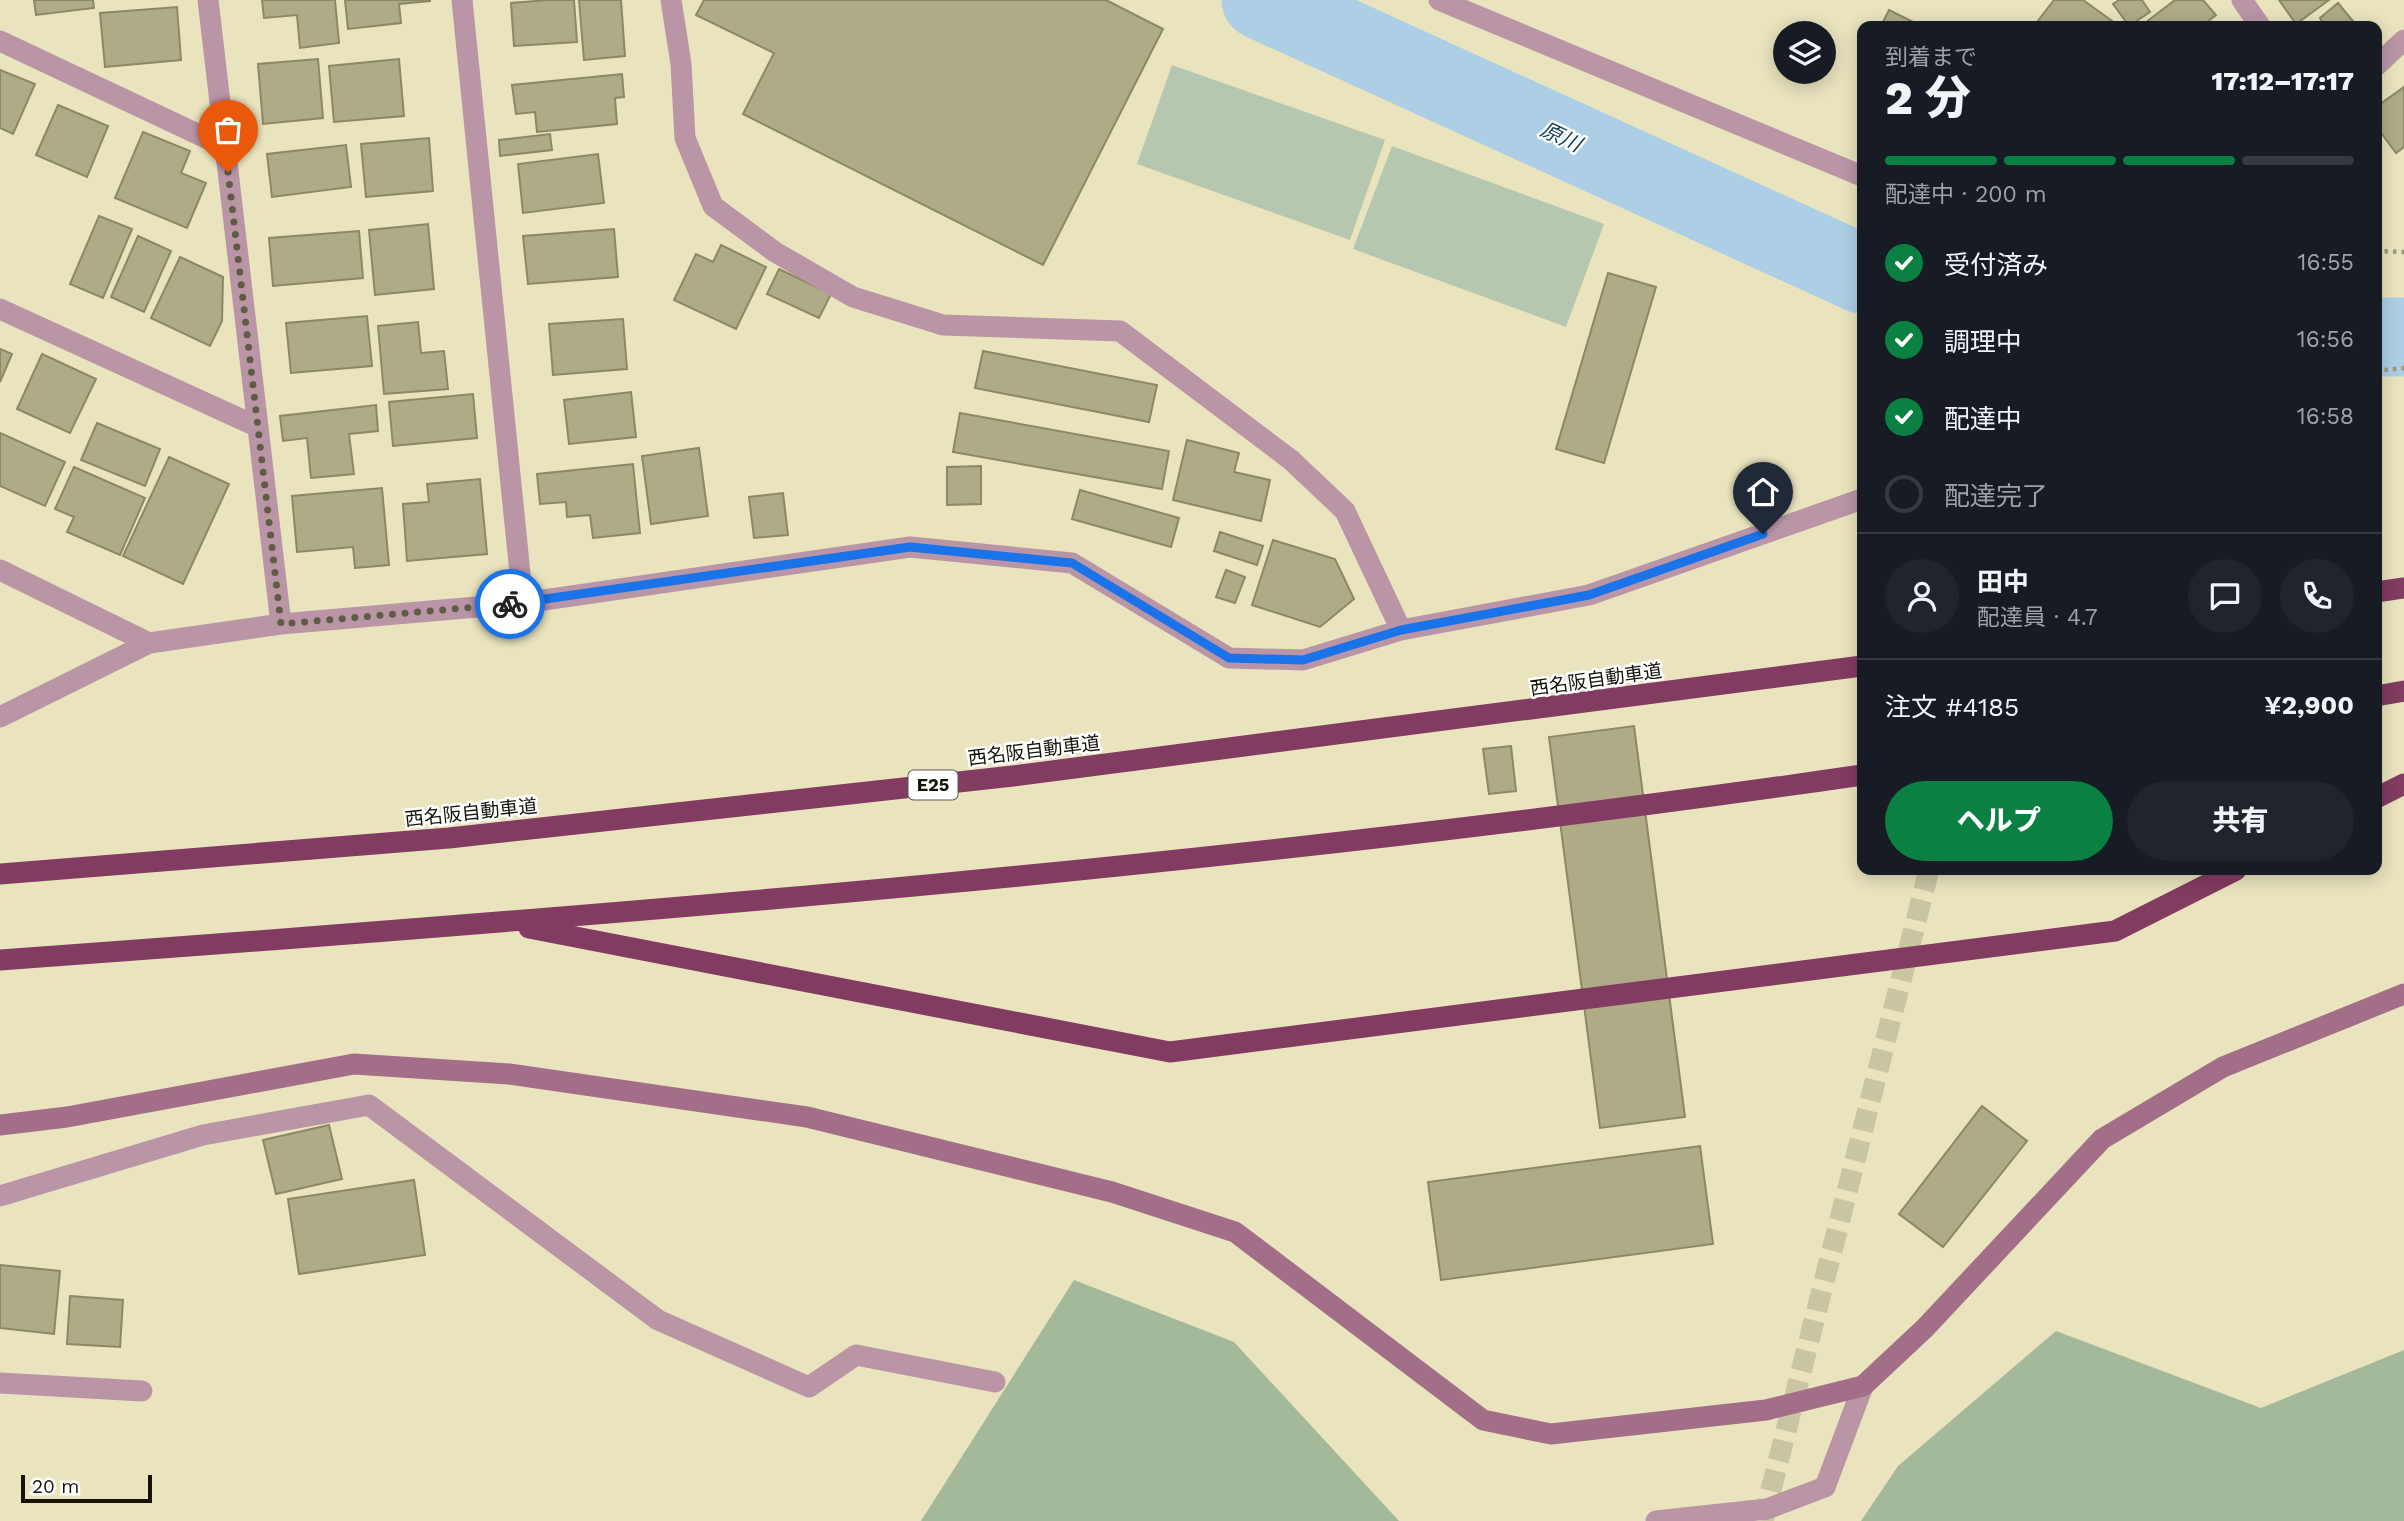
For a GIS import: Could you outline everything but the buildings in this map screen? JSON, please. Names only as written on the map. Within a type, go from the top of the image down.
[{"type":"highway","points":[[2382,591],[2404,587]]},
{"type":"highway","name":"西名阪自動車道","points":[[0,874],[449,838],[986,779],[1857,667]]},
{"type":"highway","points":[[2382,695],[2404,691]]},
{"type":"highway","points":[[0,960],[505,923],[1056,875],[1599,814],[1857,776]]},
{"type":"highway","points":[[2382,795],[2404,784]]},
{"type":"highway","points":[[505,923],[1170,1052],[2115,931],[2226,875]]},
{"type":"street","points":[[208,0],[281,624]]},
{"type":"street","points":[[461,0],[523,603]]},
{"type":"street","points":[[671,0],[681,64],[685,138],[713,206],[775,252],[853,297],[943,325],[1120,331],[1291,460],[1345,511],[1401,630]]},
{"type":"street","points":[[1439,0],[1857,174]]},
{"type":"street","points":[[2242,0],[2257,21]]},
{"type":"street","points":[[2382,60],[2404,40]]},
{"type":"street","points":[[0,41],[225,147]]},
{"type":"street","points":[[0,309],[258,427]]},
{"type":"street","points":[[0,717],[149,643],[281,624],[523,603],[910,547],[1072,563],[1229,658],[1303,660],[1401,630],[1589,595],[1857,501]]},
{"type":"street","points":[[0,570],[149,643]]},
{"type":"street","points":[[1656,1521],[1767,1509],[1825,1487],[1863,1386],[1925,1328],[2102,1139],[2223,1067],[2404,994]]},
{"type":"street","points":[[0,1125],[67,1117],[354,1064],[509,1074],[807,1117],[1112,1192],[1235,1232],[1483,1420],[1551,1434],[1766,1410],[1863,1386]]},
{"type":"street","points":[[0,1196],[202,1135],[369,1105],[658,1320],[809,1387],[856,1355],[995,1382]]},
{"type":"street","points":[[0,1383],[142,1391]]},
{"type":"path","points":[[2382,251],[2404,252]]},
{"type":"path","points":[[2382,370],[2404,368]]},
{"type":"green space","points":[[1172,65],[1385,140],[1350,240],[1137,164]]},
{"type":"green space","points":[[1392,146],[1604,224],[1566,327],[1353,249]]},
{"type":"green space","points":[[1074,1280],[1234,1342],[1399,1521],[921,1521]]},
{"type":"green space","points":[[2056,1331],[2261,1408],[2404,1350],[2404,1521],[1861,1521],[1898,1466]]},
{"type":"waterway","name":"原川","points":[[1261,0],[1857,272]]},
{"type":"waterway","name":"原川","points":[[2382,337],[2404,337]]},
{"type":"tunnel","points":[[1763,1521],[1928,875]]},
{"type":"way so far","points":[[228,172],[281,624],[510,604]]},
{"type":"route","points":[[510,604],[910,547],[1072,563],[1229,658],[1303,660],[1401,630],[1589,595],[1763,534]]}]
